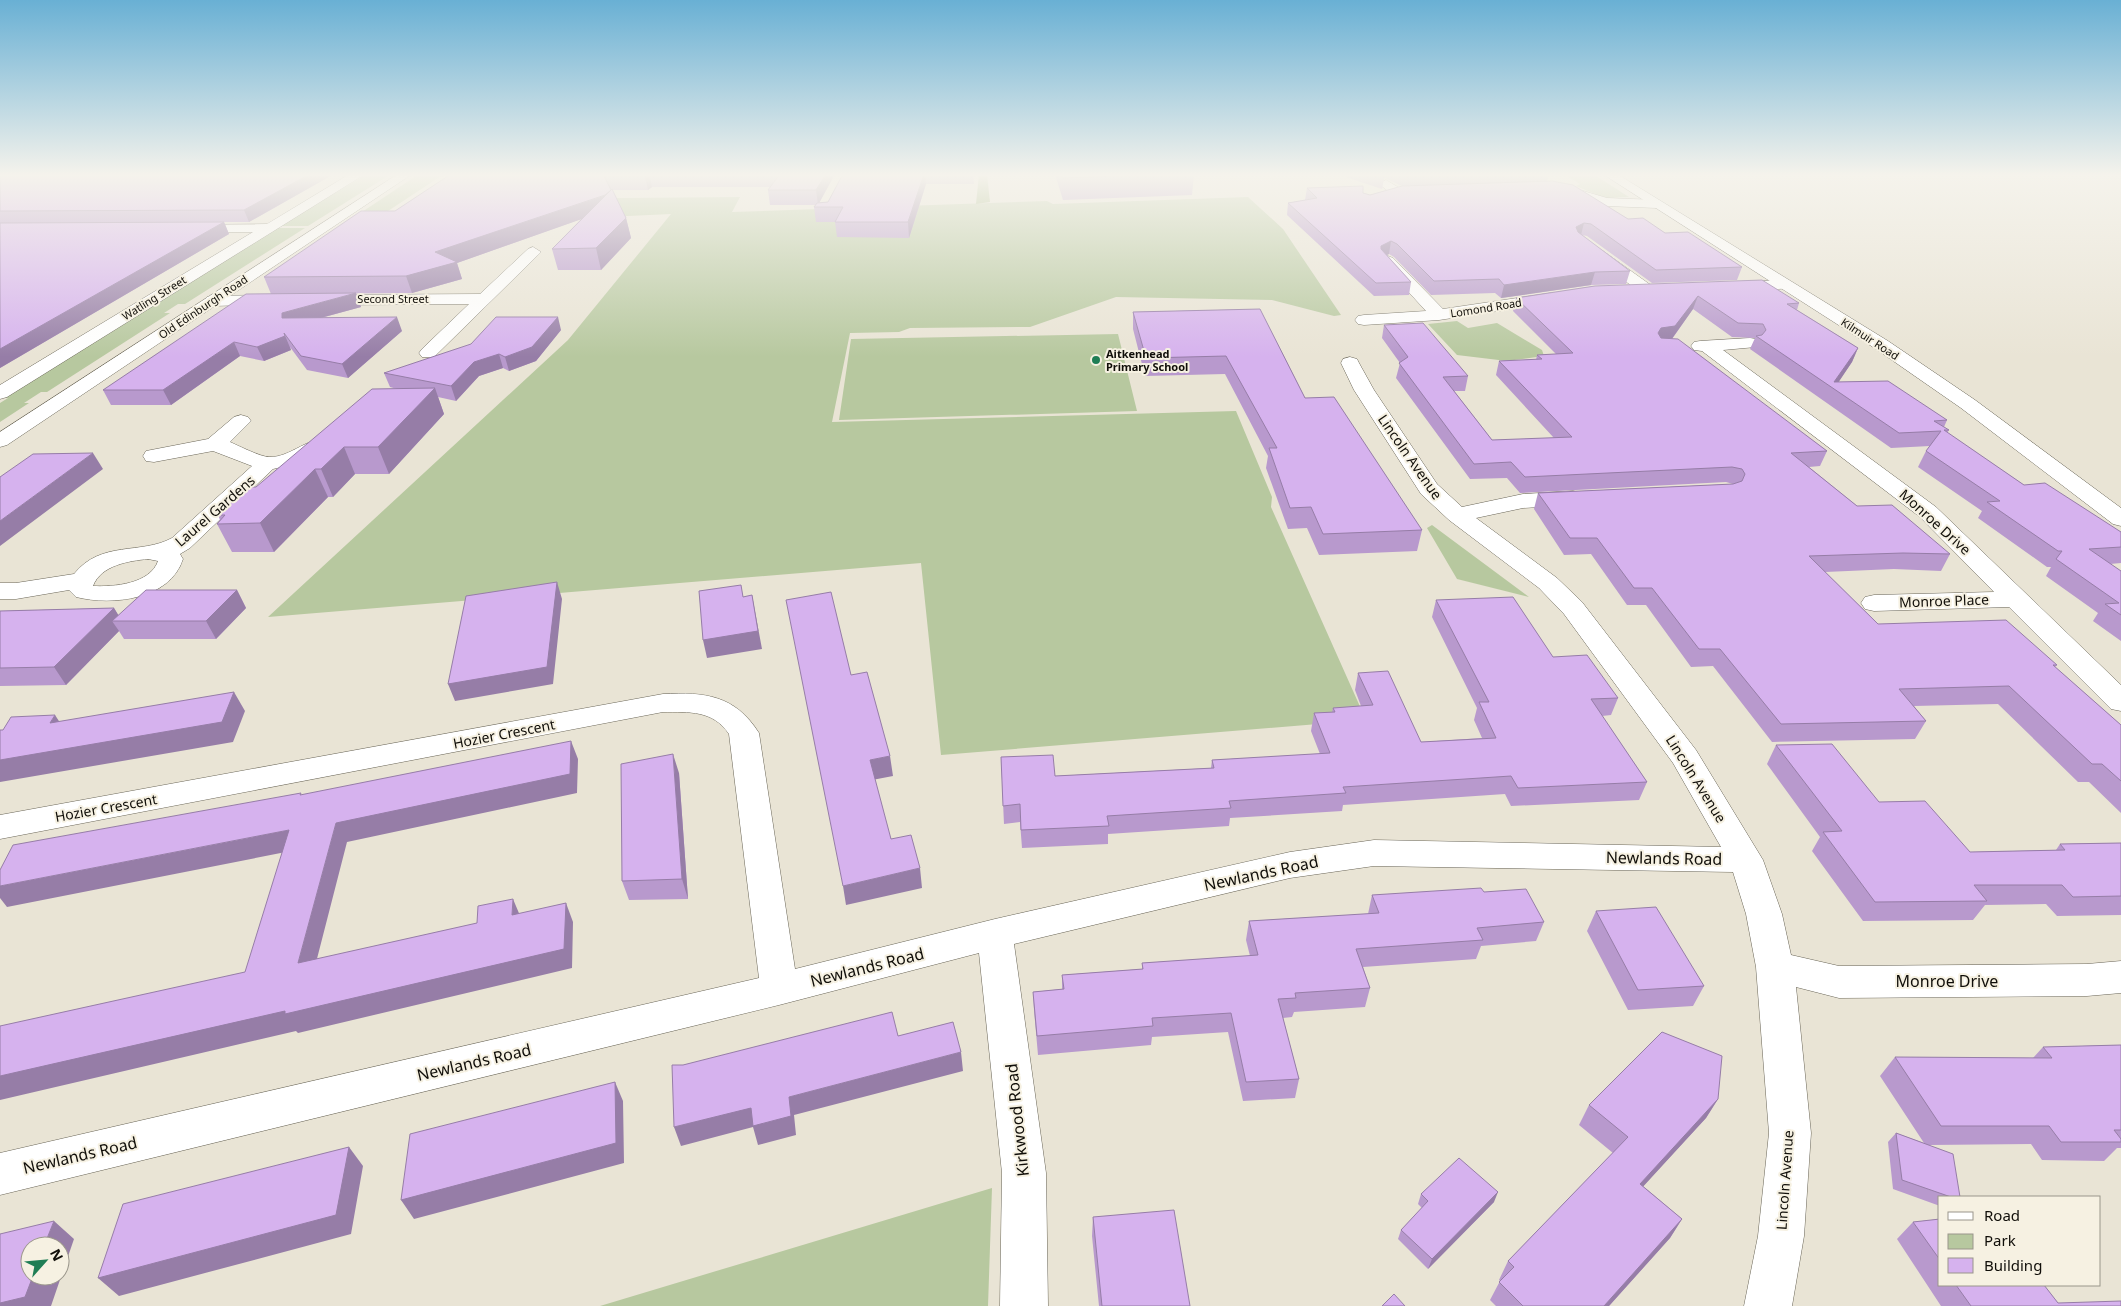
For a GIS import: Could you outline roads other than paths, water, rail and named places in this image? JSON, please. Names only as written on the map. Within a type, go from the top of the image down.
[{"type":"street","name":"Watling Street","points":[[0,392],[258,235]]},
{"type":"street","name":"Old Edinburgh Road","points":[[2,438],[313,235]]},
{"type":"street","name":"Kilmuir Road","points":[[1706,235],[1882,345],[1968,404],[2121,519]]},
{"type":"street","points":[[1588,246],[1646,289]]},
{"type":"street","points":[[428,353],[532,252]]},
{"type":"street","points":[[1388,261],[1439,315]]},
{"type":"street","points":[[1721,287],[1787,286]]},
{"type":"street","points":[[1620,290],[1664,288]]},
{"type":"street","name":"Lomond Road","points":[[1364,320],[1439,315],[1570,295]]},
{"type":"street","name":"Second Street","points":[[213,301],[484,298]]},
{"type":"street","points":[[1681,347],[1750,344]]},
{"type":"street","name":"Monroe Drive","points":[[1706,346],[1928,512],[2014,599],[2121,702]]},
{"type":"street","name":"Lincoln Avenue","points":[[1350,363],[1364,390],[1429,489],[1457,515],[1540,577],[1572,608],[1646,702],[1684,757],[1746,860],[1764,914],[1775,967],[1790,1133],[1781,1236],[1768,1306]]},
{"type":"street","points":[[154,456],[215,444],[241,421]]},
{"type":"street","name":"Laurel Gardens","points":[[163,553],[188,536],[260,472],[264,465],[298,456],[330,442],[344,431]]},
{"type":"street","name":"Laurel Gardens","points":[[215,444],[258,460],[264,465]]},
{"type":"street","points":[[1457,515],[1523,501],[1598,497]]},
{"type":"street","name":"Laurel Gardens","points":[[148,552],[163,553],[171,559],[171,566],[165,573],[140,587],[116,593],[94,594],[85,592],[80,587],[82,580],[96,567],[121,556],[148,552]]},
{"type":"street","name":"Laurel Gardens","points":[[0,591],[16,591],[82,580]]},
{"type":"street","name":"Monroe Place","points":[[1874,603],[2014,599]]},
{"type":"street","name":"Hozier Crescent","points":[[0,828],[663,703],[687,702],[707,705],[722,709],[736,719],[744,733],[780,989]]},
{"type":"street","name":"Newlands Road","points":[[0,1174],[780,989],[994,934],[1290,864],[1374,853],[1457,853],[1746,860]]},
{"type":"street","name":"Kirkwood Road","points":[[994,934],[1024,1173],[1024,1306]]},
{"type":"street","name":"Monroe Drive","points":[[1775,967],[1839,982],[2087,980],[2121,977]]},
{"type":"place","name":"Aitkenhead Primary School","points":[[1096,360]]}]
